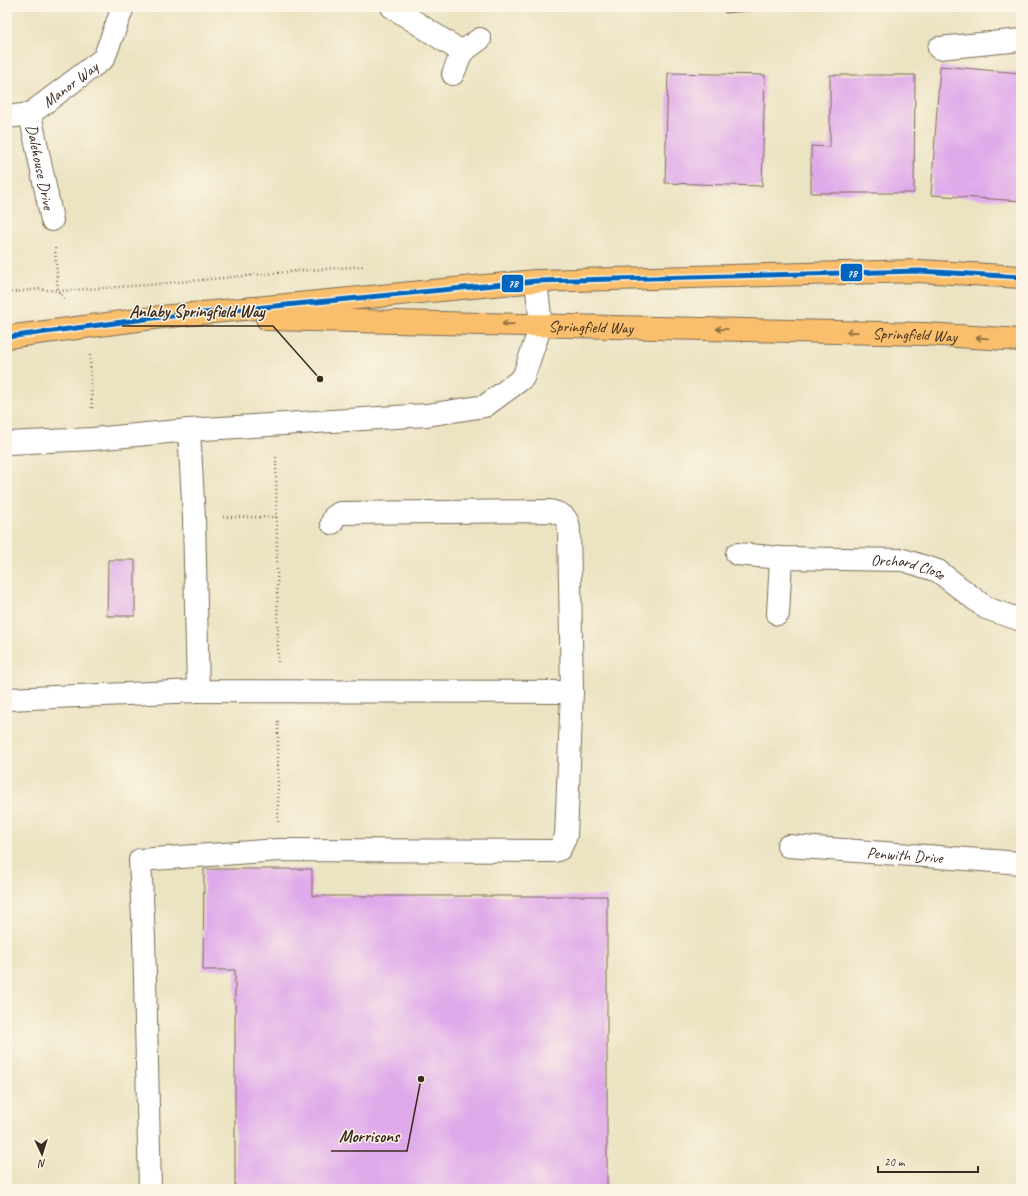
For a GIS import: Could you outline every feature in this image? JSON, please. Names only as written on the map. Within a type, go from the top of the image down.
[{"type":"main road","name":"Springfield Way","points":[[7,337],[161,317],[536,282],[919,271],[1021,277]]},
{"type":"main road","name":"Springfield Way","points":[[161,317],[925,334],[1021,340]]},
{"type":"street","name":"Manor Way","points":[[7,117],[30,114],[104,58],[123,7]]},
{"type":"street","points":[[392,7],[462,52]]},
{"type":"street","points":[[453,74],[462,52],[480,39]]},
{"type":"street","points":[[939,48],[1021,40]]},
{"type":"street","name":"Dalehouse Drive","points":[[30,114],[52,220]]},
{"type":"street","points":[[7,443],[93,439],[189,430],[427,415],[485,406],[523,378],[541,325],[536,282]]},
{"type":"street","points":[[189,430],[194,518],[198,691]]},
{"type":"street","points":[[150,1189],[144,937],[140,860],[278,850],[554,852],[560,849],[566,836],[572,692],[569,528],[565,516],[551,511],[340,513],[334,516],[332,523]]},
{"type":"street","name":"Orchard Close","points":[[737,554],[781,558],[902,560],[938,571],[986,608],[1021,620]]},
{"type":"street","points":[[778,614],[781,558]]},
{"type":"street","points":[[7,699],[198,691],[572,692]]},
{"type":"street","name":"Penwith Drive","points":[[788,846],[1021,863]]},
{"type":"path","points":[[7,293],[39,289],[58,291],[52,220]]},
{"type":"path","points":[[88,327],[93,439]]},
{"type":"path","points":[[276,424],[278,850]]},
{"type":"path","points":[[194,518],[277,517]]},
{"type":"building","points":[[724,7],[782,7],[782,8],[725,13]]},
{"type":"building","points":[[940,66],[1021,73],[1021,201],[931,195]]},
{"type":"building","points":[[668,73],[765,75],[762,186],[665,183]]},
{"type":"building","points":[[830,75],[915,75],[914,193],[811,193],[811,146],[830,147]]},
{"type":"building","points":[[108,560],[135,560],[135,616],[107,616]]},
{"type":"building","points":[[204,869],[312,869],[312,896],[607,896],[607,1189],[235,1189],[235,970],[203,970]]},
{"type":"transit line","name":"78","points":[[7,337],[161,317],[536,281],[919,271],[1021,277]]},
{"type":"place","name":"Anlaby Springfield Way","points":[[320,379]]},
{"type":"place","name":"Morrisons","points":[[421,1079]]}]
